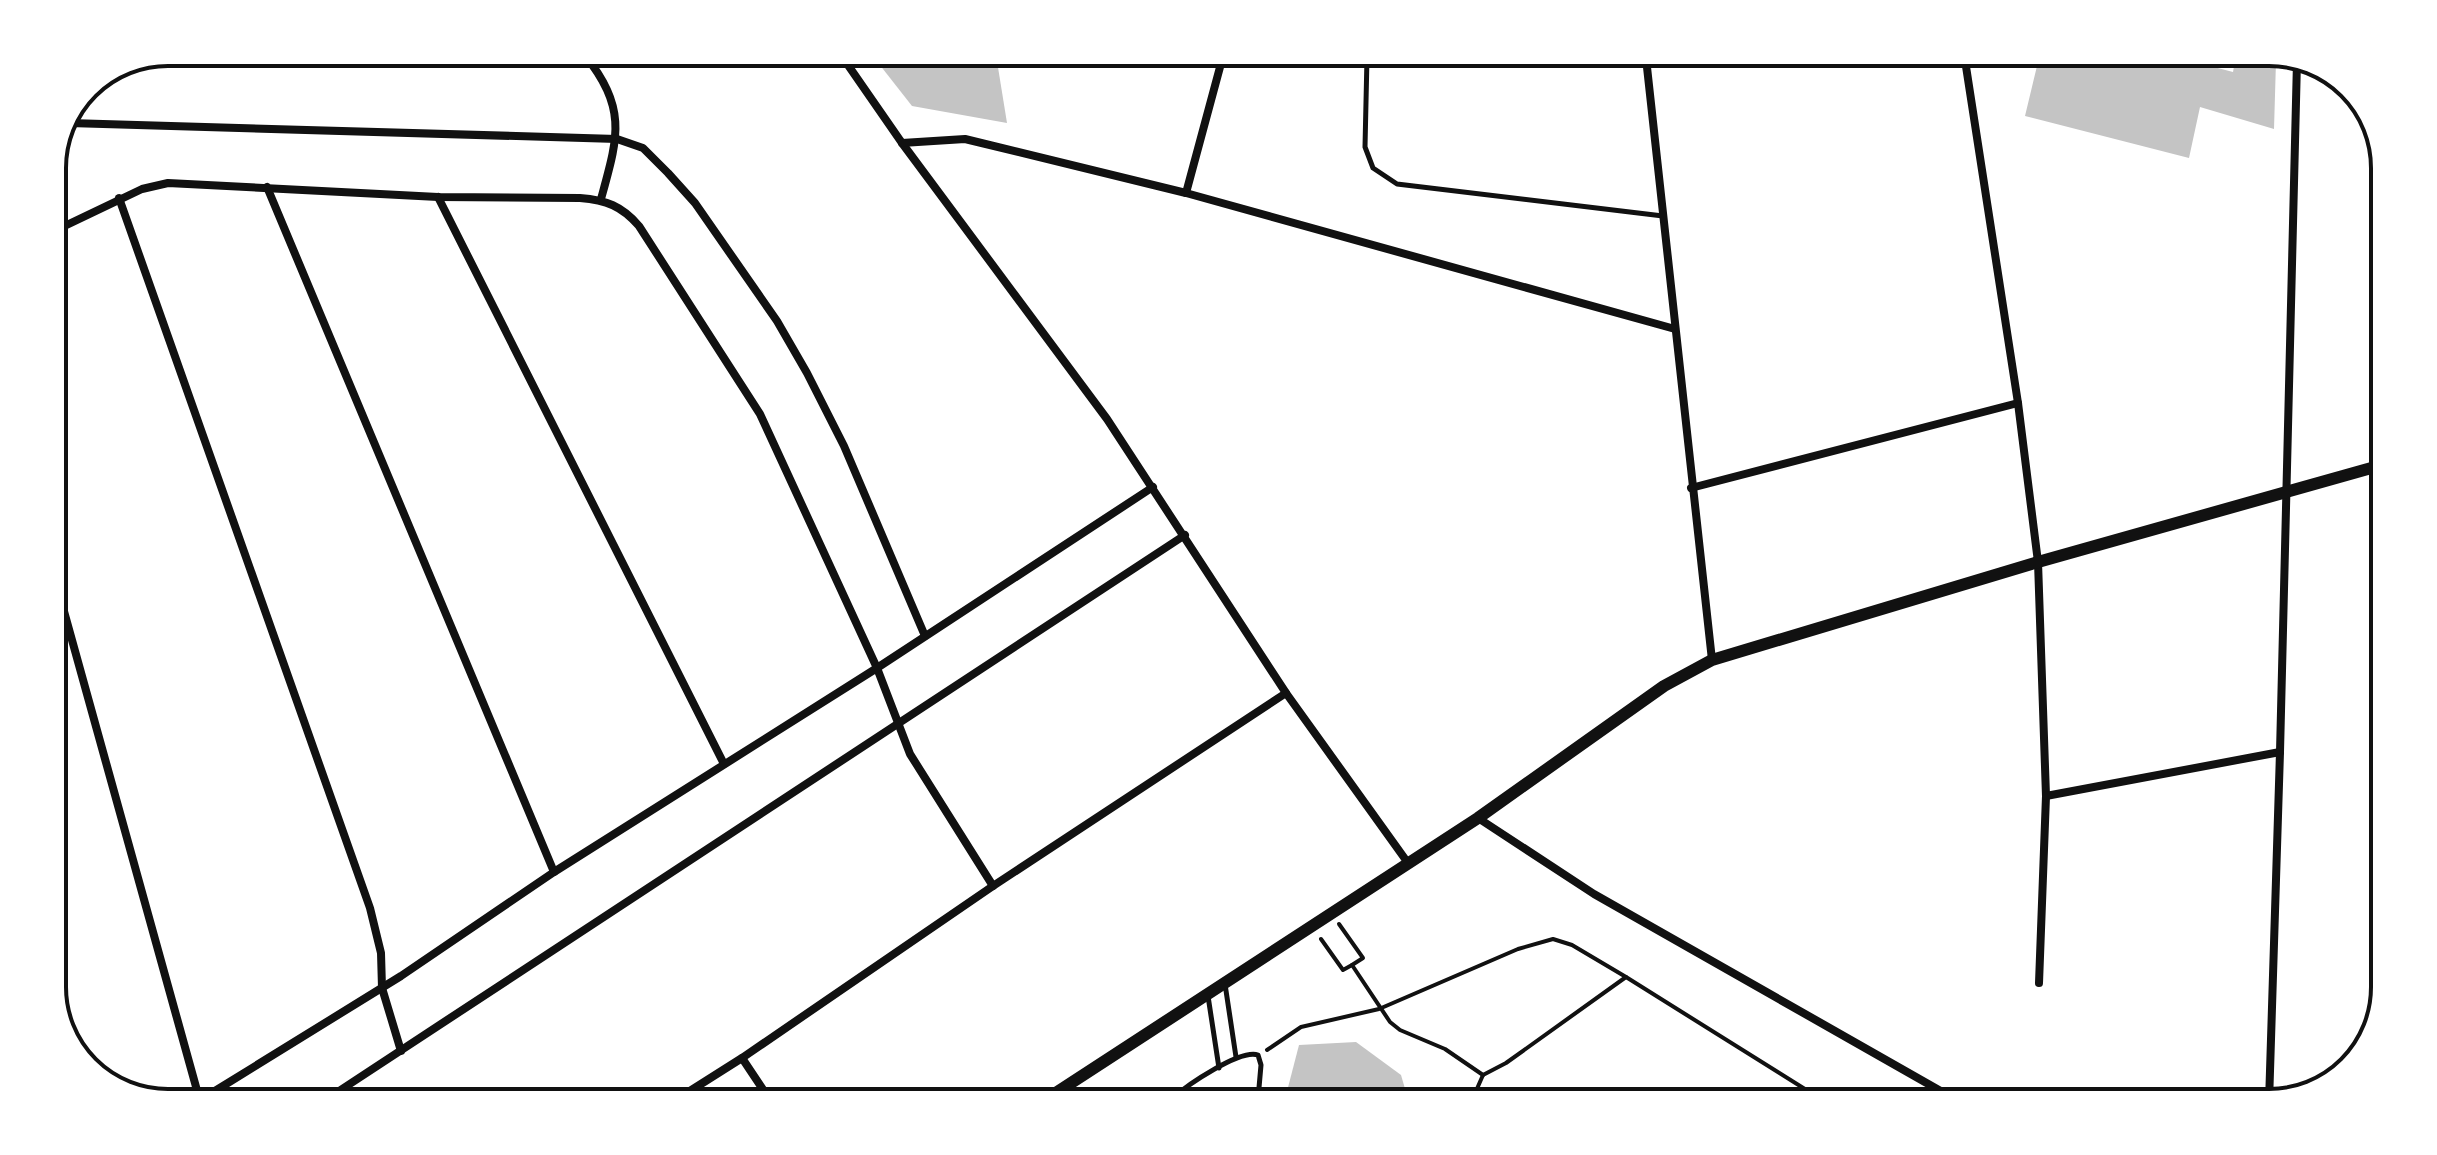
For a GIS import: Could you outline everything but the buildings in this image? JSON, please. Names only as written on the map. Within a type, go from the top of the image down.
[{"type":"street","points":[[591,66],[613,102],[617,139],[601,199]]},
{"type":"street","points":[[849,66],[902,143],[1107,419],[1286,693],[1408,863]]},
{"type":"street","points":[[1186,193],[1220,66]]},
{"type":"street","points":[[1647,66],[1712,660]]},
{"type":"street","points":[[1966,66],[2018,403],[2038,562],[2046,796],[2039,983]]},
{"type":"street","points":[[2269,1089],[2297,70]]},
{"type":"street","points":[[77,123],[617,139],[643,148],[686,193],[777,321],[844,446],[925,636]]},
{"type":"street","points":[[902,143],[965,139],[1186,193],[1675,329]]},
{"type":"street","points":[[66,225],[119,198],[168,183],[438,197],[601,199],[619,206],[639,226],[760,414],[877,668],[910,754],[993,886]]},
{"type":"street","points":[[267,187],[554,872]]},
{"type":"street","points":[[438,197],[724,764]]},
{"type":"street","points":[[119,198],[370,908],[381,953],[382,988],[401,1051]]},
{"type":"street","points":[[1691,488],[2018,403]]},
{"type":"street","points":[[1062,1089],[1478,818],[1664,686],[1712,660],[2038,562],[2371,468]]},
{"type":"street","points":[[218,1089],[382,988],[554,872],[877,668],[1153,487]]},
{"type":"street","points":[[342,1089],[1185,535]]},
{"type":"street","points":[[66,618],[197,1089]]},
{"type":"street","points":[[693,1089],[1286,693]]},
{"type":"street","points":[[2046,796],[2280,752]]},
{"type":"street","points":[[1478,818],[1594,894],[1937,1089]]},
{"type":"street","points":[[742,1058],[763,1089]]},
{"type":"lane","points":[[1367,66],[1365,147],[1373,168],[1397,184],[1663,216]]},
{"type":"lane","points":[[1225,984],[1236,1057]]},
{"type":"lane","points":[[1208,995],[1219,1068]]},
{"type":"lane","points":[[1187,1089],[1236,1057],[1252,1053],[1258,1055],[1261,1065],[1259,1089]]},
{"type":"path","points":[[1312,926],[1343,970],[1363,958],[1332,913]]},
{"type":"path","points":[[1258,1055],[1301,1027],[1379,1009],[1518,949],[1553,939],[1572,945],[1626,977],[1805,1089]]},
{"type":"path","points":[[1352,965],[1379,1009],[1400,1030],[1431,1041],[1483,1075]]},
{"type":"path","points":[[1477,1089],[1483,1075],[1506,1063],[1626,977]]}]
